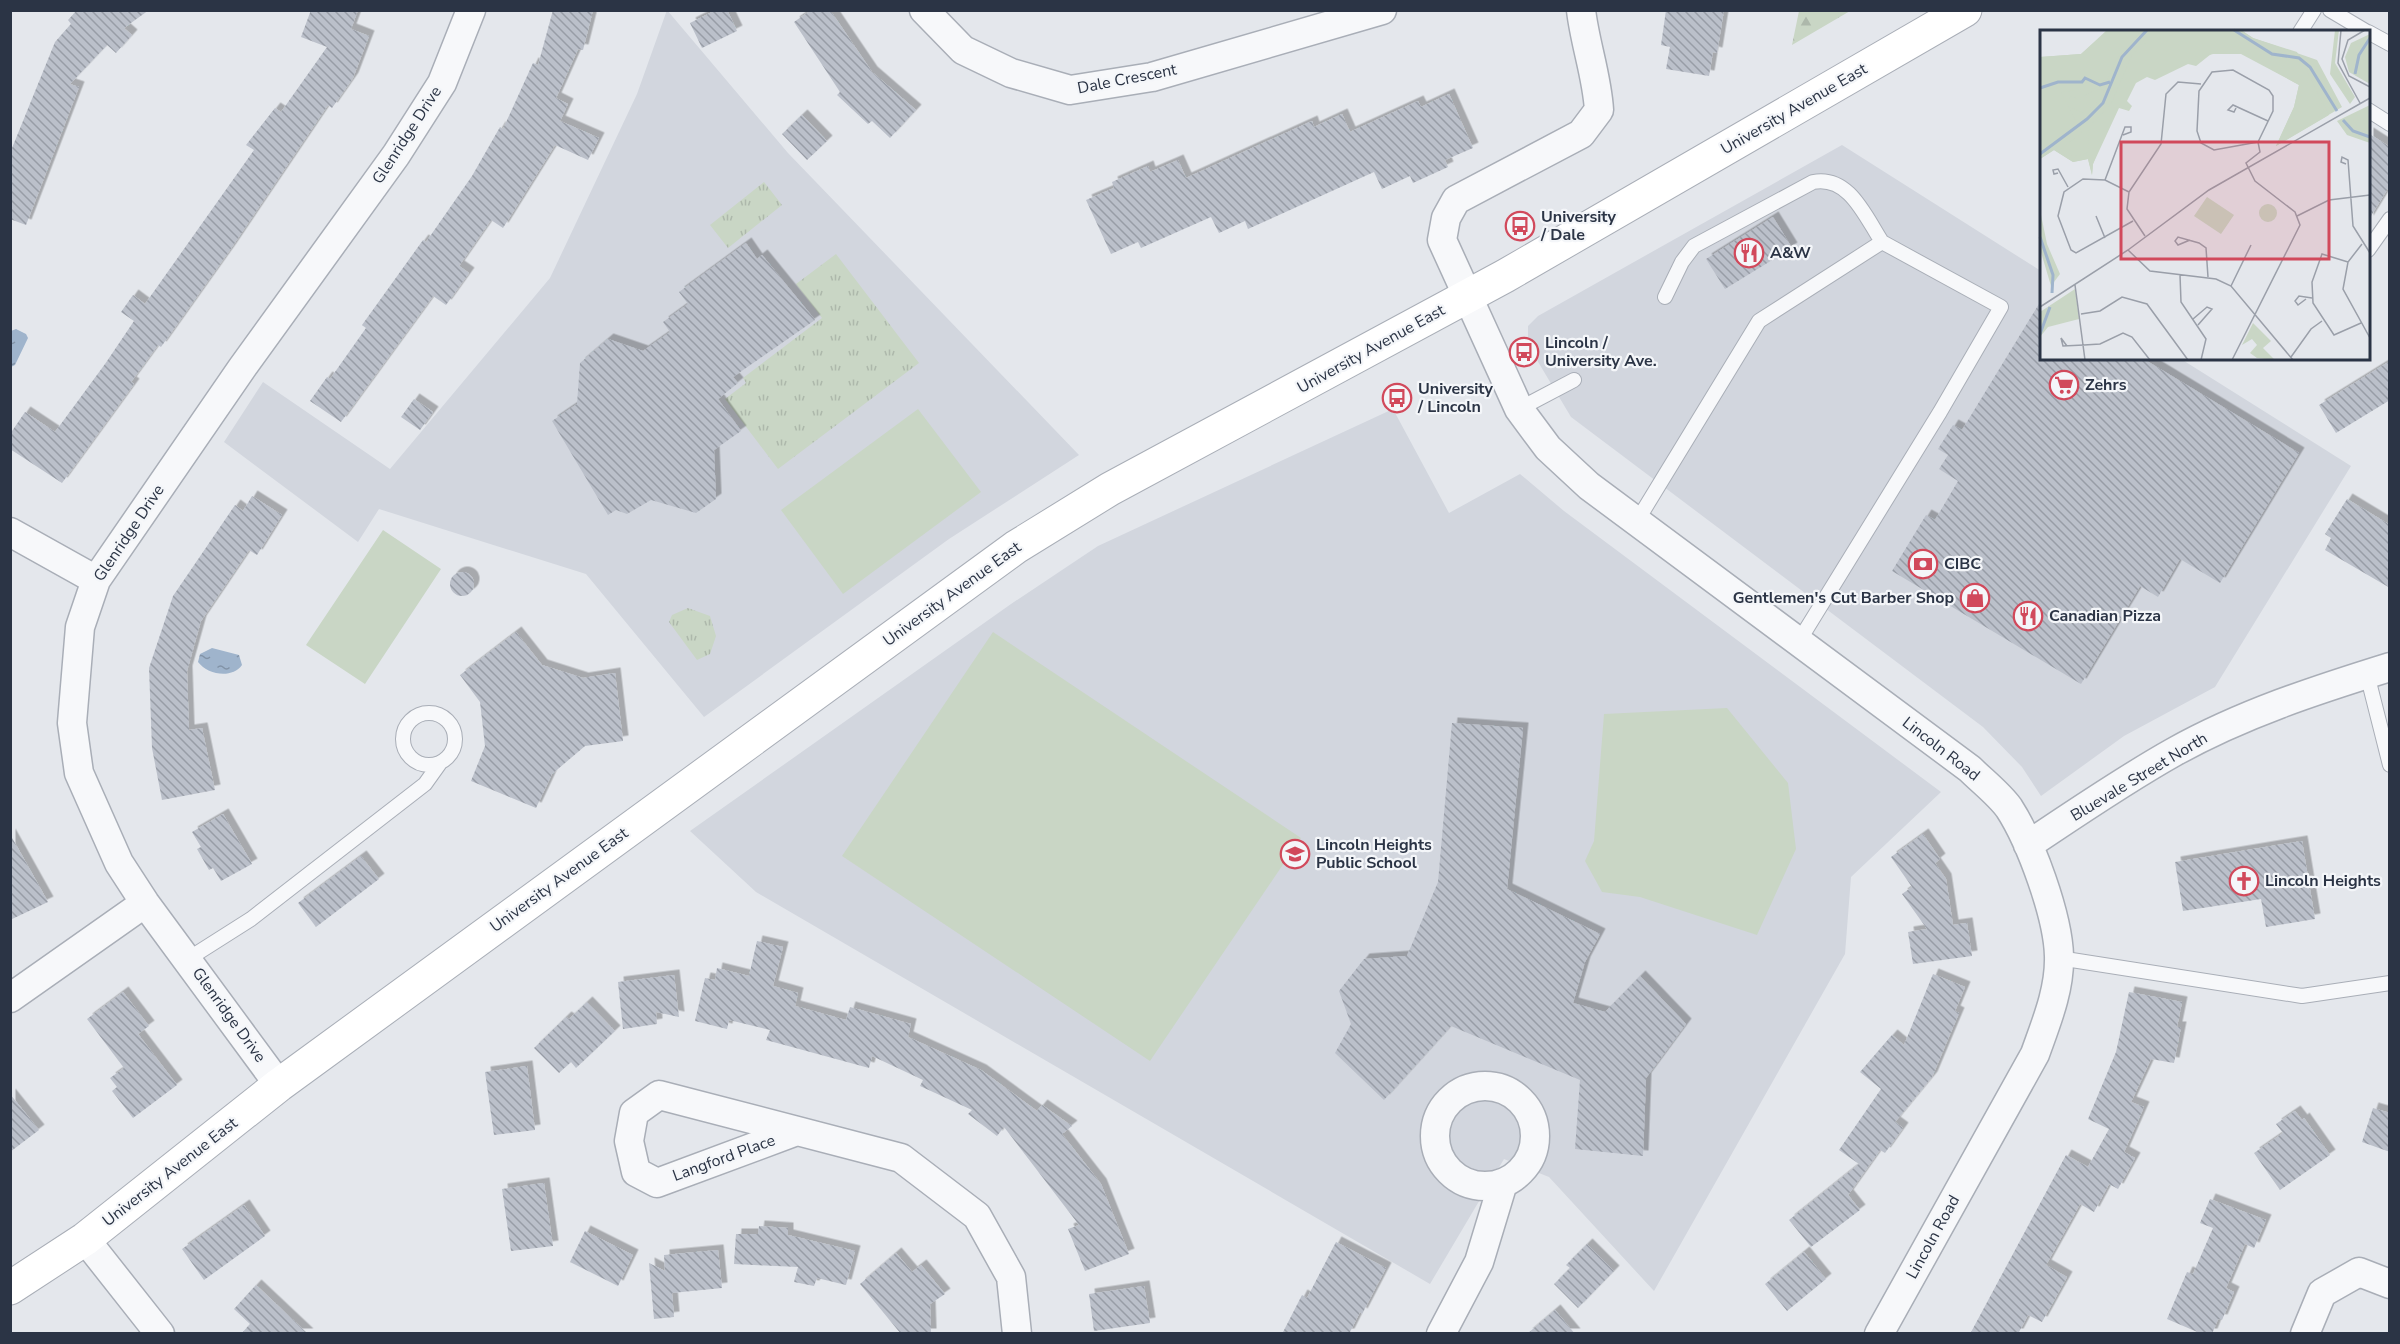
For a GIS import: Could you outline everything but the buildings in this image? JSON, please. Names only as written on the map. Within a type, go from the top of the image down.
[{"type":"main road","name":"University Avenue East","points":[[10,1288],[85,1239],[279,1085],[1016,547],[1110,489],[1468,296],[1965,10]]},
{"type":"street","name":"Glenridge Drive","points":[[279,1085],[145,903],[119,863],[79,773],[72,723],[80,627],[96,580],[242,368],[396,155],[442,83],[471,10]]},
{"type":"street","name":"Dale Crescent","points":[[924,10],[963,50],[1011,73],[1070,90],[1152,77],[1382,10]]},
{"type":"street","points":[[1468,296],[1442,240],[1446,218],[1456,200],[1581,134],[1599,110],[1597,86],[1586,45],[1581,10]]},
{"type":"street","name":"Lincoln Road","points":[[1468,296],[1519,409],[1548,448],[1589,486],[1970,769],[2008,807],[2028,845],[2056,925],[2059,958],[2052,1006],[2035,1054],[1879,1334]]},
{"type":"street","points":[[10,532],[96,580]]},
{"type":"street","name":"Bluevale Street North","points":[[2028,845],[2175,752],[2237,721],[2318,689],[2378,670]]},
{"type":"street","points":[[10,998],[145,903]]},
{"type":"street","name":"Langford Place","points":[[797,1131],[657,1182],[636,1172],[629,1141],[634,1113],[659,1095],[901,1158],[977,1216],[1011,1277],[1017,1334]]},
{"type":"street","points":[[1441,1334],[1479,1262],[1503,1183]]},
{"type":"street","points":[[85,1239],[160,1334]]},
{"type":"street","points":[[2305,1334],[2322,1293],[2359,1272],[2390,1284]]},
{"type":"lane","points":[[2302,30],[2314,10]]},
{"type":"lane","points":[[2330,10],[2365,30]]},
{"type":"lane","points":[[2370,33],[2390,44]]},
{"type":"lane","points":[[2370,111],[2390,124]]},
{"type":"lane","points":[[1665,297],[1682,262],[1694,246],[1813,182],[1827,179],[1839,183],[1882,242],[2001,307],[1940,412],[1799,641]]},
{"type":"lane","points":[[2370,247],[2390,219]]},
{"type":"lane","points":[[1637,521],[1759,321],[1882,242]]},
{"type":"lane","points":[[1519,409],[1574,380]]},
{"type":"lane","points":[[2378,670],[2390,765]]},
{"type":"lane","points":[[188,959],[251,919],[416,792],[425,784],[440,763]]},
{"type":"lane","points":[[2059,958],[2302,996],[2390,983]]},
{"type":"shaded area","points":[[667,10],[788,153],[1079,455],[949,539],[704,717],[586,574],[379,509],[358,542],[224,442],[263,382],[390,469],[550,278],[637,94]]},
{"type":"shaded area","points":[[1842,145],[2040,270],[2040,360],[2183,360],[2351,466],[2215,687],[2124,736],[2041,796],[2022,767],[1983,727],[1571,417],[1528,345],[1528,326],[1538,316]]},
{"type":"shaded area","name":"Lincoln Heights Public School","points":[[1393,409],[1449,513],[1520,474],[1564,511],[1941,792],[1851,877],[1845,954],[1654,1291],[1549,1177],[1504,1159],[1430,1284],[756,892],[690,831],[1011,604],[1098,546]]},
{"type":"green space","points":[[1799,10],[1850,11],[1792,45]]},
{"type":"green space","points":[[764,182],[782,205],[728,248],[710,225]]},
{"type":"green space","points":[[836,254],[919,363],[778,469],[725,399],[746,383],[743,378],[822,318],[796,284]]},
{"type":"green space","points":[[918,409],[981,492],[843,594],[781,510]]},
{"type":"green space","points":[[383,530],[441,569],[365,684],[306,645]]},
{"type":"green space","points":[[688,608],[710,616],[716,636],[710,654],[697,660],[669,622],[672,615]]},
{"type":"green space","points":[[993,632],[1301,838],[1150,1061],[842,856]]},
{"type":"green space","points":[[1727,708],[1788,783],[1796,849],[1757,935],[1640,897],[1602,892],[1585,861],[1594,841],[1604,714]]},
{"type":"water","points":[[16,329],[26,334],[28,338],[15,365],[11,367],[11,331]]},
{"type":"water","points":[[212,648],[239,655],[242,665],[226,674],[208,670],[198,662],[200,654]]},
{"type":"place","name":"University / Dale","points":[[1520,226]]},
{"type":"place","name":"A&W","points":[[1749,253]]},
{"type":"place","name":"Lincoln / University Ave.","points":[[1524,352]]},
{"type":"place","name":"Zehrs","points":[[2064,385]]},
{"type":"place","name":"University / Lincoln","points":[[1397,398]]},
{"type":"place","name":"CIBC","points":[[1923,564]]},
{"type":"place","name":"Gentlemen's Cut Barber Shop","points":[[1975,598]]},
{"type":"place","name":"Canadian Pizza","points":[[2028,616]]},
{"type":"place","name":"Lincoln Heights Public School","points":[[1295,854]]},
{"type":"place","name":"Lincoln Heights","points":[[2244,881]]}]
